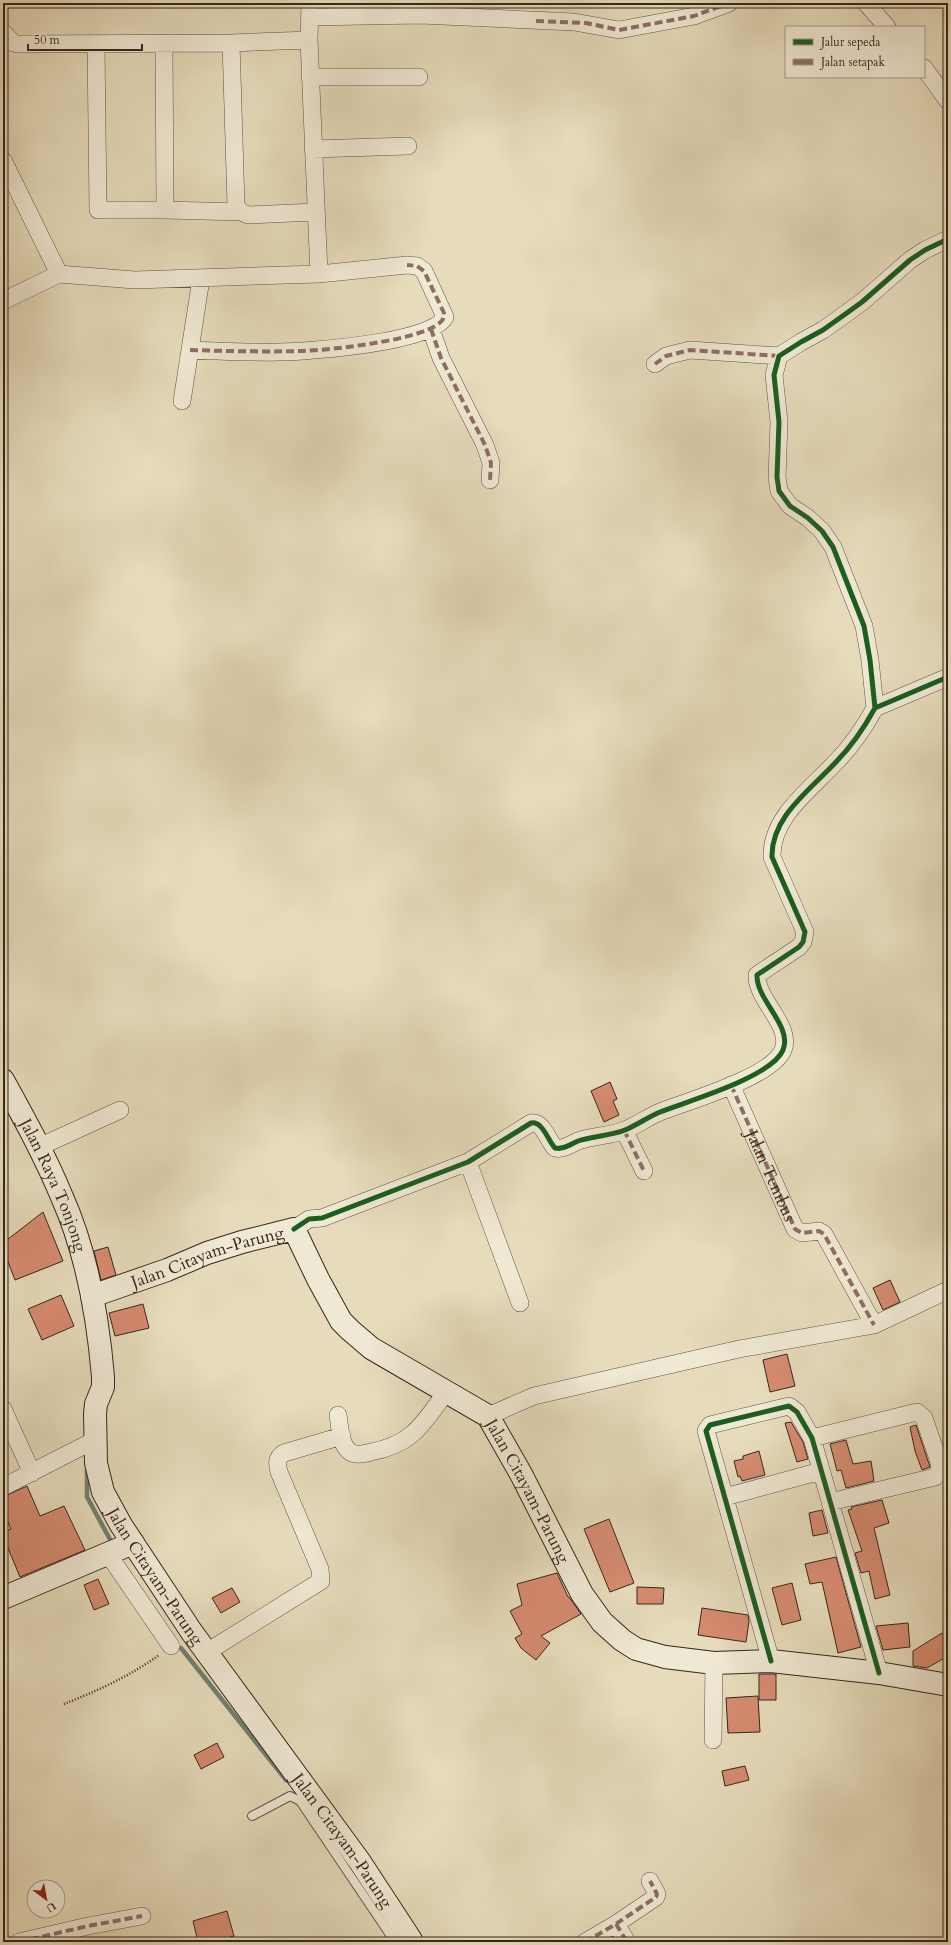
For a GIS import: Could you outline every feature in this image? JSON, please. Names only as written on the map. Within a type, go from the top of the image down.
[{"type":"main road","name":"Jalan Raya Tonjong","points":[[3,1080],[39,1147],[63,1198],[78,1240],[92,1296]]},
{"type":"main road","name":"Jalan Citayam-Parung","points":[[407,1941],[360,1862],[207,1652],[118,1549],[96,1463],[95,1414],[96,1404],[103,1387],[92,1296],[167,1270],[206,1253],[294,1228],[318,1279],[341,1321],[346,1326],[371,1348],[488,1416],[522,1474],[582,1594],[602,1622],[612,1632],[636,1649],[665,1657],[714,1663],[771,1661],[879,1673],[948,1685]]},
{"type":"main road","points":[[3,1598],[118,1549]]},
{"type":"street","points":[[318,274],[310,77],[310,10],[574,22],[619,30],[694,16],[729,3]]},
{"type":"street","points":[[866,3],[886,26]]},
{"type":"street","points":[[3,32],[13,43],[18,44],[96,45],[309,40]]},
{"type":"street","points":[[231,43],[236,205],[241,212]]},
{"type":"street","points":[[164,44],[165,210]]},
{"type":"street","points":[[96,45],[98,210],[241,212],[248,214],[315,212]]},
{"type":"street","points":[[925,69],[948,101]]},
{"type":"street","points":[[310,77],[419,78]]},
{"type":"street","points":[[313,149],[408,146]]},
{"type":"street","points":[[3,160],[8,182],[59,274]]},
{"type":"street","points":[[655,364],[666,356],[690,350],[779,356],[823,330],[856,306],[910,260],[925,250],[948,239]]},
{"type":"street","points":[[3,301],[59,274],[135,280],[201,279],[318,274],[407,265],[417,266],[424,271],[445,317],[443,321],[431,329],[391,341],[302,351],[190,350]]},
{"type":"street","points":[[182,401],[201,279]]},
{"type":"street","points":[[431,329],[441,358],[485,445],[491,463],[490,480]]},
{"type":"street","points":[[779,356],[776,366],[774,385],[779,422],[777,477],[779,491],[790,506],[808,518],[822,531],[833,547],[864,626],[870,660],[874,708]]},
{"type":"street","points":[[294,1228],[309,1219],[322,1218],[468,1162],[531,1123],[536,1123],[540,1126],[553,1146],[558,1149],[579,1141],[624,1130],[659,1112],[731,1085],[771,1064],[781,1053],[784,1043],[783,1031],[759,988],[757,975],[800,948],[805,937],[803,925],[783,886],[772,857],[771,847],[774,836],[781,822],[802,796],[836,763],[852,743],[874,708],[948,677]]},
{"type":"street","name":"Jalan Tembus","points":[[731,1085],[795,1229],[802,1233],[816,1230],[824,1234],[874,1325]]},
{"type":"street","points":[[39,1147],[120,1110]]},
{"type":"street","points":[[624,1130],[644,1171]]},
{"type":"street","points":[[468,1162],[520,1303]]},
{"type":"street","points":[[488,1416],[534,1396],[739,1349],[874,1325],[948,1290]]},
{"type":"street","points":[[338,1415],[344,1445],[351,1452],[357,1454],[399,1444],[417,1431],[447,1391]]},
{"type":"street","points":[[771,1661],[725,1497],[707,1439],[706,1431],[710,1425],[789,1406],[797,1412],[812,1438],[879,1673]]},
{"type":"street","points":[[3,1409],[32,1473]]},
{"type":"street","points":[[812,1438],[917,1412],[922,1414],[924,1418],[939,1462],[940,1470],[943,1473],[906,1484],[830,1502]]},
{"type":"street","points":[[207,1652],[320,1581],[320,1569],[279,1472],[278,1460],[284,1453],[342,1436]]},
{"type":"street","points":[[3,1487],[95,1440]]},
{"type":"street","points":[[725,1497],[821,1471]]},
{"type":"street","points":[[118,1549],[171,1646]]},
{"type":"street","points":[[712,1740],[714,1663]]},
{"type":"street","points":[[586,1942],[656,1897],[657,1894],[650,1881]]},
{"type":"street","points":[[19,1942],[88,1926],[142,1916]]},
{"type":"street","points":[[616,1924],[627,1942]]},
{"type":"lane","points":[[252,1816],[290,1796],[300,1801],[407,1941]]},
{"type":"path","points":[[64,1704],[92,1692],[150,1662],[171,1646]]},
{"type":"building","points":[[610,1082],[617,1099],[613,1101],[619,1115],[604,1122],[591,1091]]},
{"type":"building","points":[[43,1212],[63,1261],[15,1280],[3,1249],[3,1243]]},
{"type":"building","points":[[108,1247],[116,1275],[101,1280],[94,1251]]},
{"type":"building","points":[[890,1280],[900,1302],[883,1310],[873,1288]]},
{"type":"building","points":[[61,1295],[74,1326],[42,1340],[28,1309]]},
{"type":"building","points":[[143,1304],[149,1328],[115,1336],[109,1313]]},
{"type":"building","points":[[787,1354],[795,1386],[770,1392],[763,1360]]},
{"type":"building","points":[[791,1422],[803,1442],[808,1459],[797,1462],[785,1423]]},
{"type":"building","points":[[916,1425],[930,1467],[922,1470],[915,1451],[910,1427]]},
{"type":"building","points":[[846,1440],[853,1464],[871,1461],[874,1481],[846,1488],[841,1470],[837,1471],[830,1444]]},
{"type":"building","points":[[759,1451],[765,1475],[742,1481],[740,1476],[738,1477],[734,1461],[743,1459],[743,1456]]},
{"type":"building","points":[[27,1486],[40,1516],[64,1506],[85,1550],[20,1577],[3,1536],[3,1532],[11,1529],[3,1511],[3,1497]]},
{"type":"building","points":[[882,1500],[889,1523],[874,1528],[890,1595],[875,1599],[869,1571],[861,1573],[855,1553],[862,1551],[848,1510],[852,1509],[851,1507]]},
{"type":"building","points":[[822,1510],[828,1533],[813,1536],[809,1513]]},
{"type":"building","points":[[609,1519],[634,1583],[610,1592],[584,1529]]},
{"type":"building","points":[[836,1557],[861,1647],[838,1653],[822,1582],[810,1584],[805,1564]]},
{"type":"building","points":[[557,1573],[568,1597],[581,1614],[541,1636],[550,1643],[536,1660],[521,1648],[515,1638],[522,1634],[510,1611],[522,1605],[517,1584]]},
{"type":"building","points":[[98,1579],[109,1604],[94,1610],[84,1585]]},
{"type":"building","points":[[792,1583],[801,1620],[782,1625],[772,1588]]},
{"type":"building","points":[[637,1587],[664,1588],[663,1604],[637,1604]]},
{"type":"building","points":[[232,1588],[240,1602],[221,1613],[212,1598]]},
{"type":"building","points":[[702,1608],[748,1615],[749,1621],[746,1642],[698,1635]]},
{"type":"building","points":[[908,1623],[910,1647],[883,1650],[876,1626]]},
{"type":"building","points":[[942,1633],[948,1642],[948,1656],[927,1668],[913,1666],[913,1651]]},
{"type":"building","points":[[759,1674],[776,1674],[776,1700],[759,1700]]},
{"type":"building","points":[[758,1696],[760,1732],[728,1733],[726,1698]]},
{"type":"building","points":[[217,1743],[224,1757],[201,1769],[194,1755]]},
{"type":"building","points":[[745,1766],[749,1780],[725,1786],[722,1771]]},
{"type":"building","points":[[227,1911],[234,1936],[213,1942],[198,1942],[193,1921]]},
{"type":"waterway","points":[[87,1469],[87,1497],[113,1545]]},
{"type":"waterway","points":[[181,1648],[286,1780]]},
{"type":"marked path","points":[[536,21],[586,23],[619,30],[694,16],[729,3]]},
{"type":"marked path","points":[[190,350],[286,351],[332,349],[382,342],[427,330],[441,322],[444,313],[424,271],[417,266],[407,265]]},
{"type":"marked path","points":[[431,329],[441,358],[485,445],[491,463],[490,480]]},
{"type":"marked path","points":[[655,364],[666,356],[690,350],[779,356]]},
{"type":"marked path","points":[[731,1085],[795,1229],[802,1233],[819,1231],[824,1234],[874,1325]]},
{"type":"marked path","points":[[624,1130],[644,1171]]},
{"type":"marked path","points":[[585,1942],[616,1924],[656,1897],[657,1894],[650,1881]]},
{"type":"marked path","points":[[19,1942],[88,1926],[142,1916]]},
{"type":"marked path","points":[[616,1924],[627,1942]]},
{"type":"cycle path","points":[[948,239],[925,250],[910,260],[862,302],[823,330],[779,356],[774,375],[779,422],[777,477],[779,491],[790,506],[808,518],[822,531],[833,547],[864,626],[870,660],[875,708],[948,677]]},
{"type":"cycle path","points":[[294,1229],[309,1219],[322,1218],[468,1162],[531,1123],[535,1123],[542,1128],[555,1148],[564,1147],[584,1139],[613,1134],[625,1130],[660,1112],[747,1079],[763,1070],[776,1060],[783,1050],[785,1041],[783,1032],[779,1022],[762,994],[758,984],[757,975],[799,947],[803,942],[805,932],[772,857],[773,843],[778,829],[794,805],[852,744],[875,708]]},
{"type":"cycle path","points":[[771,1661],[706,1431],[710,1425],[789,1406],[797,1412],[812,1438],[879,1673]]}]
